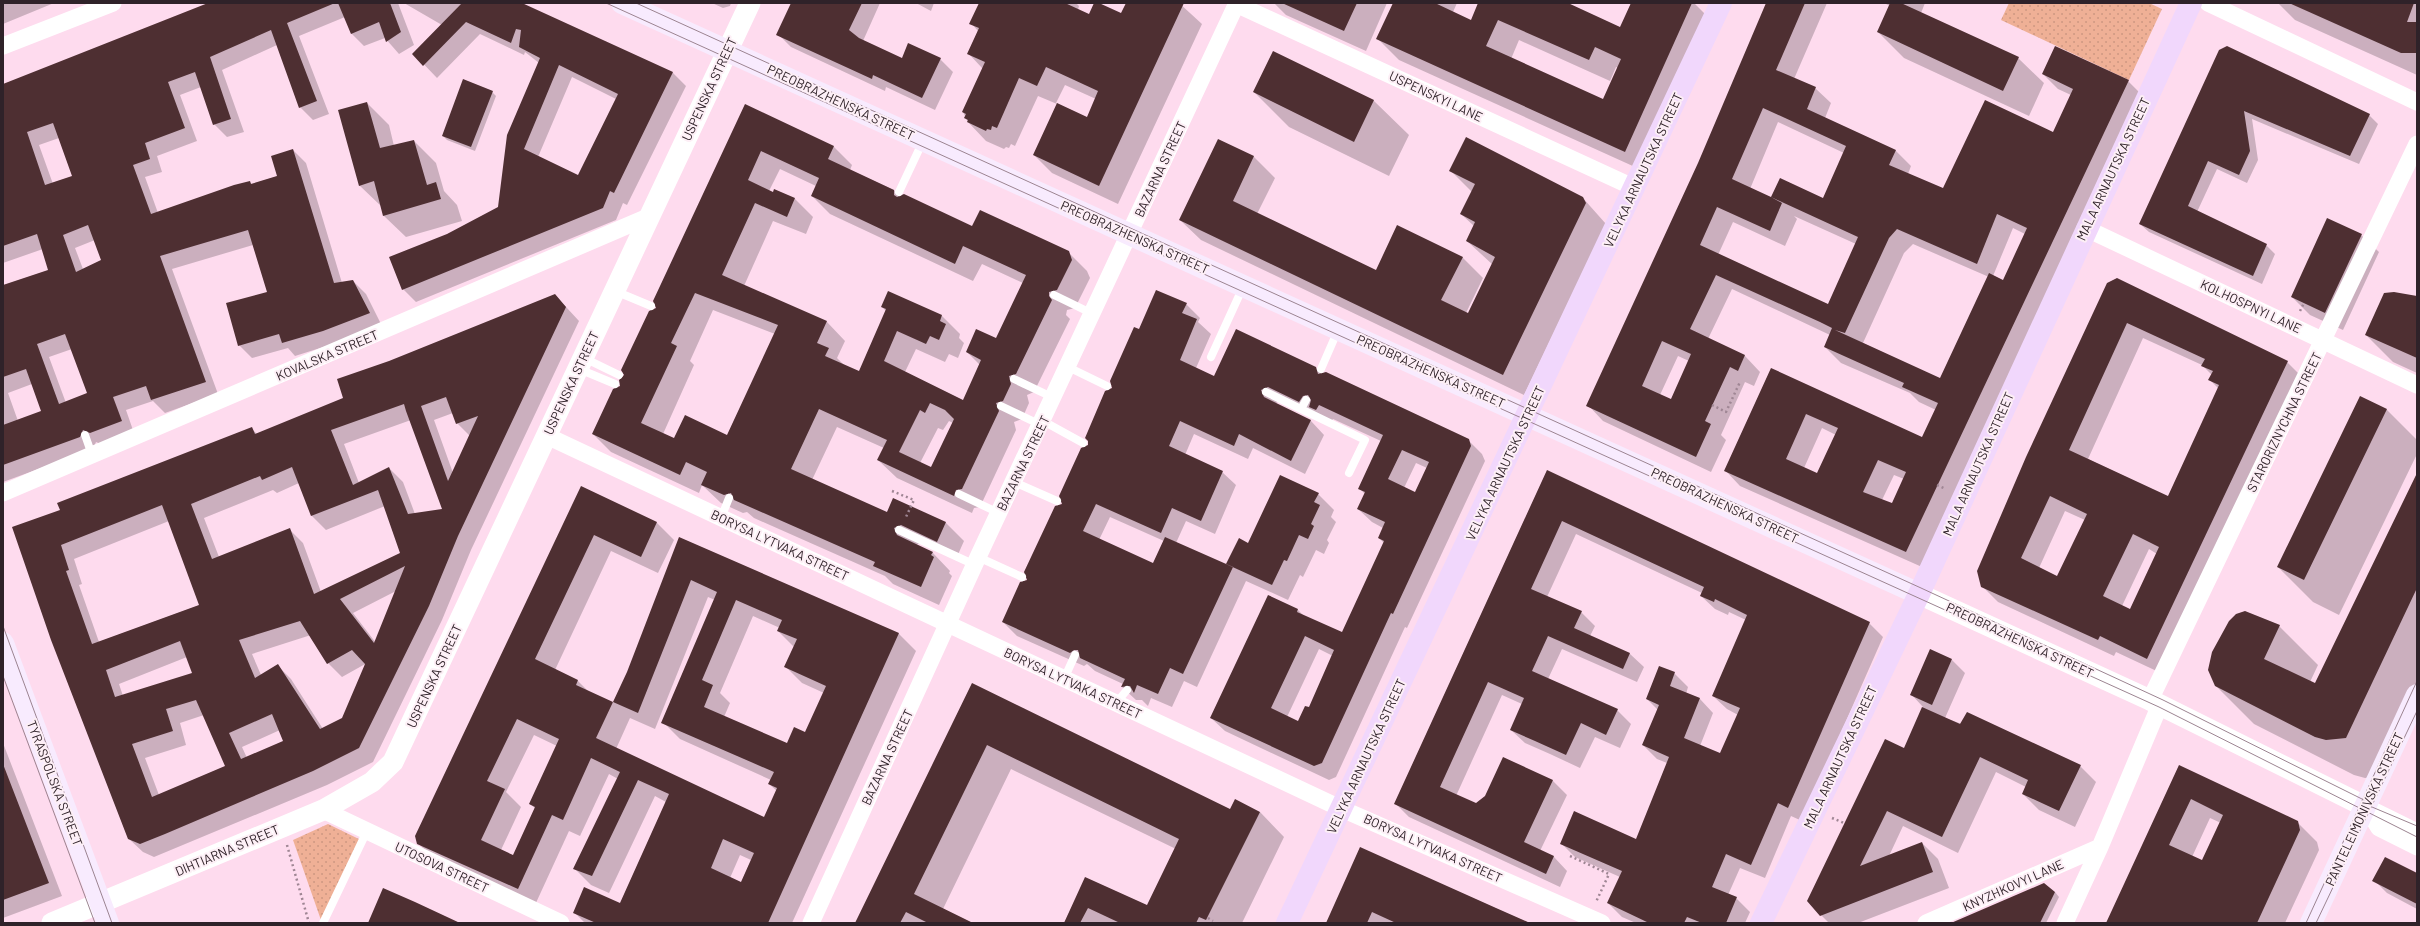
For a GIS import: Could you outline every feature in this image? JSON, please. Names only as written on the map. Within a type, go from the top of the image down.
[{"type":"main road","name":"PREOBRAZHENSKA STREET","points":[[622,3],[1918,594]]},
{"type":"main road","name":"VELYKA ARNAUTSKA STREET","points":[[1287,923],[1528,415],[1721,3]]},
{"type":"main road","name":"MALA ARNAUTSKA STREET","points":[[1761,923],[1918,594],[2085,228],[2191,3]]},
{"type":"main road","name":"TYRASPOLSKA STREET","points":[[3,643],[108,923]]},
{"type":"main road","name":"PANTELEIMONIVSKA STREET","points":[[2311,923],[2417,695]]},
{"type":"street","points":[[3,46],[113,3]]},
{"type":"street","name":"USPENSKA STREET","points":[[393,762],[750,3]]},
{"type":"street","points":[[2208,3],[2417,102]]},
{"type":"street","name":"USPENSKYI LANE","points":[[1236,4],[1635,188]]},
{"type":"street","name":"BAZARNA STREET","points":[[811,923],[976,561],[1054,398],[1236,4]]},
{"type":"street","name":"STARORIZNYCHNA STREET","points":[[2150,700],[2417,144]]},
{"type":"street","name":"KOVALSKA STREET","points":[[3,492],[650,216]]},
{"type":"street","name":"KOLHOSPNYI LANE","points":[[2085,228],[2417,385]]},
{"type":"street","name":"BORYSA LYTVAKA STREET","points":[[547,436],[1342,809],[1596,920]]},
{"type":"street","name":"PREOBRAZHENSKA STREET","points":[[1918,594],[2150,700],[2417,832]]},
{"type":"street","points":[[2065,923],[2100,847],[2159,707],[2150,700]]},
{"type":"street","name":"DIHTIARNA STREET","points":[[52,923],[323,810],[372,782],[393,762]]},
{"type":"street","name":"PREOBRAZHENSKA STREET","points":[[2366,807],[2390,806],[2417,819]]},
{"type":"street","points":[[2366,807],[2379,828],[2417,847]]},
{"type":"street","name":"UTOSOVA STREET","points":[[323,810],[561,923]]},
{"type":"street","name":"KNYZHKOVYI LANE","points":[[1926,923],[2100,847]]},
{"type":"lane","points":[[899,192],[923,140]]},
{"type":"lane","points":[[1211,357],[1244,286]]},
{"type":"lane","points":[[615,291],[651,306]]},
{"type":"lane","points":[[1054,295],[1093,314]]},
{"type":"lane","points":[[1321,369],[1338,329]]},
{"type":"lane","points":[[581,363],[619,376]]},
{"type":"lane","points":[[581,363],[615,384]]},
{"type":"lane","points":[[1068,367],[1108,386]]},
{"type":"lane","points":[[1014,379],[1054,398]]},
{"type":"lane","points":[[1266,392],[1364,440],[1349,473]]},
{"type":"lane","points":[[1301,409],[1306,400]]},
{"type":"lane","points":[[1001,406],[1042,423],[1083,443]]},
{"type":"lane","points":[[85,435],[92,455]]},
{"type":"lane","points":[[1014,482],[1057,501]]},
{"type":"lane","points":[[960,494],[999,513]]},
{"type":"lane","points":[[721,518],[729,498]]},
{"type":"lane","points":[[899,530],[976,561],[1022,576]]},
{"type":"lane","points":[[1064,679],[1075,656]]},
{"type":"lane","points":[[1116,703],[1127,690]]},
{"type":"lane","points":[[323,923],[367,831]]},
{"type":"path","points":[[1712,405],[1726,412],[1740,382]]},
{"type":"path","points":[[1937,486],[1949,490]]},
{"type":"path","points":[[892,491],[914,500],[899,530]]},
{"type":"path","points":[[282,827],[309,923]]},
{"type":"path","points":[[1570,856],[1609,874],[1596,920]]},
{"type":"path","points":[[1208,918],[1213,921]]},
{"type":"shaded area","points":[[2009,3],[2149,3],[2162,9],[2129,80],[2001,20]]},
{"type":"shaded area","points":[[328,824],[363,841],[322,923],[293,840]]},
{"type":"building","points":[[208,3],[335,3],[287,23],[317,101],[299,108],[271,30],[210,57],[231,119],[213,125],[195,72],[168,82],[185,128],[145,143],[150,159],[133,165],[151,214],[234,185],[250,181],[251,184],[277,176],[271,156],[293,149],[334,283],[353,280],[370,313],[323,331],[282,343],[279,334],[238,346],[226,303],[267,292],[248,230],[160,256],[206,382],[151,400],[146,386],[113,397],[122,421],[90,433],[83,430],[80,437],[3,465],[3,425],[41,411],[26,369],[3,377],[3,285],[48,270],[37,234],[3,246],[3,84]],"holes":[[[53,123],[72,176],[45,185],[27,132]],[[88,225],[101,260],[76,272],[63,235]],[[65,334],[87,393],[59,404],[37,344]]]},
{"type":"building","points":[[338,3],[390,3],[401,32],[386,42],[379,22],[351,34]]},
{"type":"building","points":[[462,3],[522,3],[673,72],[614,193],[610,191],[603,208],[402,290],[389,257],[447,234],[498,207],[507,135],[540,58],[519,47],[521,30],[516,29],[511,43],[466,22],[423,66],[412,54]],"holes":[[[559,65],[618,94],[578,175],[524,149]]]},
{"type":"building","points":[[791,3],[862,3],[849,30],[859,38],[902,58],[908,43],[941,58],[922,98],[873,75],[872,79],[776,35]]},
{"type":"building","points":[[979,3],[1065,3],[1089,14],[1094,3],[1099,3],[1121,13],[1126,3],[1184,3],[1099,186],[1033,155],[1057,103],[1087,117],[1098,91],[1046,67],[1037,86],[1019,78],[997,128],[992,126],[991,130],[987,129],[986,131],[967,122],[968,120],[964,118],[966,114],[962,112],[985,62],[967,54],[979,28],[969,24]]},
{"type":"building","points":[[1282,3],[1357,3],[1344,31]]},
{"type":"building","points":[[1393,3],[1435,3],[1471,20],[1478,3],[1568,3],[1620,27],[1631,3],[1692,3],[1625,152],[1376,39]],"holes":[[[1498,20],[1589,60],[1595,47],[1621,59],[1603,99],[1486,46]]]},
{"type":"building","points":[[1766,3],[1805,3],[1776,70],[1816,87],[1807,109],[1896,150],[1889,165],[1943,188],[1985,100],[2053,132],[2073,89],[2042,74],[2055,46],[2129,80],[1906,552],[1724,471],[1771,368],[1922,437],[1938,403],[1902,387],[1904,383],[1824,347],[1832,328],[1820,322],[1716,275],[1690,329],[1745,355],[1738,371],[1730,367],[1705,421],[1711,424],[1696,457],[1586,406],[1698,163]],"holes":[[[1763,108],[1846,146],[1823,198],[1780,178],[1771,197],[1732,179]],[[1771,197],[1858,237],[1828,304],[1700,245],[1717,207],[1770,231],[1782,203]],[[1997,214],[2027,228],[2003,280],[1989,273],[1940,378],[1835,330],[1845,333],[1889,238],[1897,229],[1977,264]],[[1662,341],[1691,354],[1671,399],[1642,386]],[[1806,414],[1838,428],[1817,473],[1786,459]],[[1878,460],[1906,472],[1892,503],[1863,492]]]},
{"type":"building","points":[[1890,3],[1901,3],[2019,57],[2003,91],[1877,32]]},
{"type":"building","points":[[2289,3],[2414,3],[2407,22],[2417,22],[2417,53],[2401,53]]},
{"type":"building","points":[[2227,46],[2370,114],[2350,156],[2244,111],[2250,151],[2239,175],[2208,161],[2188,206],[2267,244],[2253,276],[2139,224],[2219,50]]},
{"type":"building","points":[[1273,51],[1374,100],[1354,142],[1253,92]]},
{"type":"building","points":[[463,79],[493,91],[471,147],[442,136]]},
{"type":"building","points":[[367,102],[380,148],[414,140],[427,185],[436,182],[441,199],[383,216],[374,181],[359,186],[338,110]]},
{"type":"building","points":[[745,104],[834,146],[828,159],[894,190],[894,195],[897,197],[904,194],[972,226],[980,210],[1069,251],[1072,260],[1057,290],[1049,292],[1049,296],[1052,300],[1016,374],[1009,376],[1011,384],[1003,401],[996,403],[999,411],[962,489],[956,490],[954,496],[877,460],[887,440],[819,409],[791,469],[887,512],[893,498],[946,522],[937,542],[901,525],[894,528],[897,535],[933,552],[931,555],[934,557],[921,587],[873,566],[875,562],[734,500],[731,493],[724,495],[701,485],[707,472],[686,462],[680,475],[592,434],[613,389],[620,386],[619,380],[624,375],[621,370],[649,311],[656,308],[653,301]],"holes":[[[761,151],[819,178],[811,196],[955,264],[963,246],[1026,275],[996,338],[976,329],[966,352],[981,360],[963,400],[884,361],[897,331],[926,344],[930,336],[939,340],[946,324],[940,321],[942,315],[888,291],[881,307],[886,309],[859,371],[825,356],[829,348],[817,343],[827,321],[722,275],[755,203],[787,217],[795,198],[774,189],[773,192],[748,180]],[[695,293],[778,325],[727,435],[685,415],[674,438],[641,423],[677,346],[671,343]],[[930,403],[945,410],[954,419],[931,467],[899,452],[920,410],[925,413]]]},
{"type":"building","points":[[1466,137],[1583,197],[1586,203],[1503,375],[1179,220],[1218,139],[1254,156],[1233,201],[1376,270],[1397,225],[1463,257],[1441,300],[1468,313],[1495,257],[1466,241],[1475,222],[1460,214],[1475,184],[1449,171]]},
{"type":"building","points":[[2327,218],[2362,234],[2325,313],[2291,297]]},
{"type":"building","points":[[2117,278],[2288,361],[2147,659],[2100,636],[2098,640],[1981,587],[1977,571],[2026,457],[2107,283]],"holes":[[[2127,323],[2205,359],[2201,366],[2213,371],[2208,380],[2219,385],[2168,496],[2069,450]],[[2050,496],[2087,514],[2057,576],[2021,558]],[[2133,534],[2159,547],[2130,609],[2103,596]]]},
{"type":"building","points":[[1156,290],[1187,303],[1182,313],[1197,319],[1180,360],[1214,376],[1236,329],[1316,367],[1318,374],[1326,372],[1469,439],[1471,446],[1393,614],[1391,613],[1322,763],[1314,766],[1210,718],[1268,595],[1298,609],[1297,612],[1342,632],[1384,541],[1378,538],[1385,522],[1357,509],[1365,492],[1358,489],[1383,435],[1319,405],[1316,410],[1309,407],[1311,400],[1308,395],[1303,396],[1299,402],[1268,387],[1261,390],[1264,397],[1311,420],[1291,461],[1239,434],[1234,446],[1180,421],[1169,446],[1223,471],[1201,521],[1172,508],[1161,533],[1096,504],[1083,531],[1153,563],[1165,537],[1233,567],[1183,674],[1170,668],[1158,694],[1137,685],[1134,693],[1130,686],[1121,687],[1125,679],[1080,658],[1078,650],[1074,650],[1070,653],[1002,622],[1020,582],[1027,580],[1024,572],[1055,506],[1062,504],[1059,496],[1081,448],[1088,445],[1088,441],[1085,438],[1105,391],[1112,388],[1110,381],[1134,327],[1139,329]],"holes":[[[1402,450],[1429,462],[1415,492],[1388,479]],[[1305,636],[1334,650],[1309,707],[1305,706],[1298,721],[1271,708]]]},
{"type":"building","points":[[2394,292],[2417,296],[2417,358],[2365,335],[2384,293]]},
{"type":"building","points":[[555,294],[566,307],[458,536],[429,606],[359,748],[313,771],[140,844],[128,839],[51,640],[12,527],[60,510],[57,503],[252,427],[255,434],[343,398],[337,379],[389,361]],"holes":[[[446,397],[456,424],[478,416],[448,481],[421,406]],[[404,404],[442,509],[408,514],[389,467],[353,485],[331,430]],[[292,467],[311,516],[378,490],[400,553],[314,594],[290,528],[212,559],[191,504],[260,476],[262,480]],[[162,505],[199,605],[92,644],[66,571],[69,570],[61,545]],[[405,566],[374,643],[340,599]],[[300,621],[327,664],[352,650],[365,664],[342,718],[320,729],[278,664],[255,678],[239,640]],[[180,641],[192,673],[115,697],[106,670]],[[196,700],[225,766],[152,797],[132,744],[173,731],[166,709]],[[272,714],[283,741],[241,759],[229,733]]]},
{"type":"building","points":[[2360,396],[2387,409],[2304,580],[2277,567]]},
{"type":"building","points":[[1547,470],[1870,622],[1788,808],[1778,803],[1751,865],[1726,854],[1712,887],[1737,897],[1726,923],[1702,923],[1687,917],[1684,923],[1649,923],[1607,903],[1622,871],[1560,844],[1574,811],[1636,839],[1669,757],[1642,745],[1659,705],[1646,699],[1659,666],[1675,672],[1670,686],[1700,698],[1684,738],[1720,753],[1740,708],[1712,696],[1747,615],[1715,599],[1714,602],[1700,596],[1704,587],[1562,521],[1531,589],[1582,611],[1574,628],[1630,653],[1623,669],[1548,636],[1532,671],[1618,709],[1606,735],[1581,723],[1566,755],[1510,730],[1524,698],[1488,682],[1440,787],[1476,803],[1485,796],[1503,757],[1553,780],[1524,842],[1554,856],[1546,874],[1394,804]]},
{"type":"building","points":[[2417,473],[2417,588],[2346,738],[2326,740],[2315,737],[2215,686],[2208,670],[2212,652],[2229,621],[2236,614],[2245,611],[2280,625],[2264,659],[2315,683]]},
{"type":"building","points":[[1280,475],[1319,493],[1314,502],[1320,505],[1311,524],[1314,526],[1308,539],[1299,535],[1287,561],[1284,560],[1272,585],[1226,564],[1239,538],[1248,543]]},
{"type":"building","points":[[581,486],[657,522],[641,557],[594,535],[535,659],[578,680],[576,685],[613,702],[627,672],[679,537],[899,633],[768,923],[596,923],[573,913],[584,887],[620,903],[669,794],[638,780],[592,876],[573,869],[620,772],[591,758],[563,820],[552,815],[518,889],[417,844],[415,836]],"holes":[[[691,580],[717,592],[661,723],[774,772],[768,784],[777,788],[764,817],[596,738],[613,702],[638,713]],[[736,600],[782,620],[777,631],[797,639],[784,667],[826,686],[805,732],[794,727],[787,743],[704,707],[713,685],[702,680]],[[517,719],[559,739],[529,804],[535,807],[513,855],[481,840],[505,789],[487,781]],[[723,839],[754,853],[741,882],[711,868]]]},
{"type":"building","points":[[1930,649],[1952,659],[1932,705],[1910,695]]},
{"type":"building","points":[[972,683],[1230,809],[1235,799],[1260,812],[1206,920],[1199,917],[1196,923],[1120,923],[1088,908],[1080,923],[1064,923],[1085,877],[1147,905],[1179,839],[987,745],[914,894],[973,923],[928,923],[906,912],[900,923],[855,923]]},
{"type":"building","points":[[1922,707],[1960,724],[1967,712],[2081,765],[2059,811],[2022,794],[2028,780],[1980,757],[1942,837],[1887,811],[1860,866],[1922,842],[1933,872],[1820,916],[1807,901],[1885,739],[1904,748]]},
{"type":"building","points":[[3,764],[49,883],[3,900]]},
{"type":"building","points":[[2179,765],[2298,821],[2300,830],[2257,923],[2106,923]],"holes":[[[2191,799],[2223,815],[2202,860],[2169,845]]]},
{"type":"building","points":[[1360,847],[1530,923],[1396,923],[1372,912],[1367,923],[1326,923]]},
{"type":"building","points":[[2385,857],[2417,873],[2417,904],[2372,881]]},
{"type":"building","points":[[2044,883],[2055,892],[2040,923],[1951,923]]},
{"type":"building","points":[[383,888],[415,902],[460,923],[368,923]]},
{"type":"tram line","points":[[606,3],[2159,707],[2417,837]]},
{"type":"tram line","points":[[636,3],[1921,588],[2163,700],[2368,802],[2372,807],[2417,826]]},
{"type":"tram line","points":[[3,626],[112,923]]},
{"type":"tram line","points":[[3,676],[95,923]]},
{"type":"tram line","points":[[2306,923],[2417,681]]},
{"type":"tram line","points":[[2316,923],[2417,711]]}]
